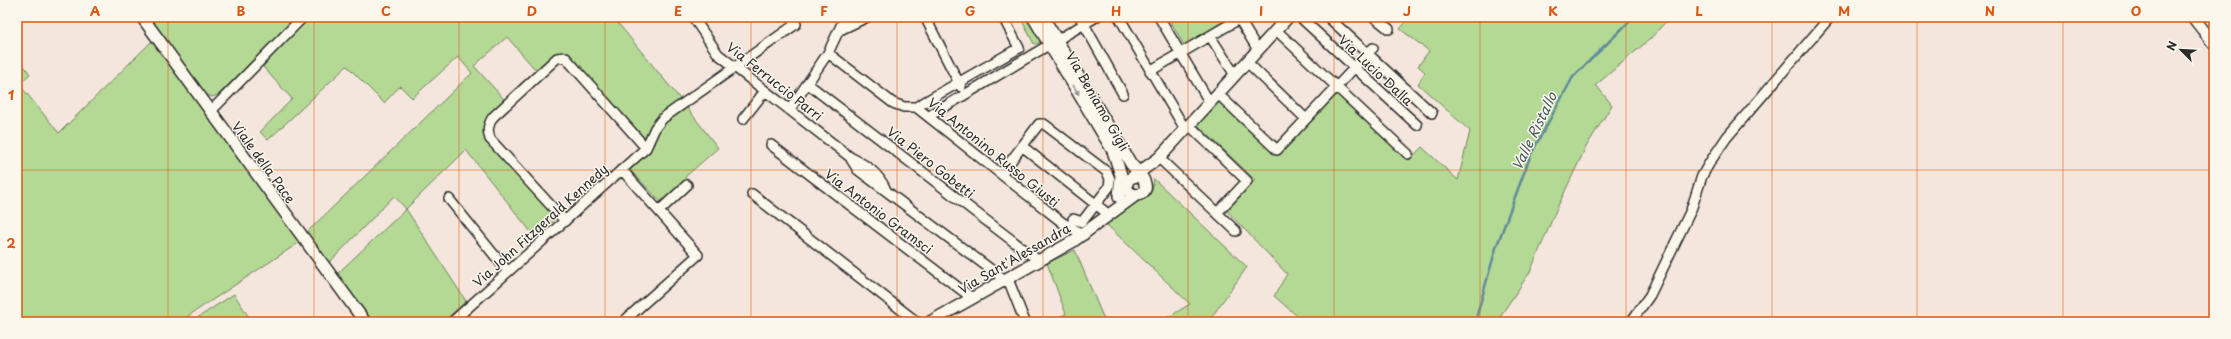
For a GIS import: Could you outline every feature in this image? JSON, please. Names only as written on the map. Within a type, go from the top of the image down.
[{"type":"street","name":"Viale della Pace","points":[[142,17],[365,322]]},
{"type":"street","points":[[210,112],[303,17]]},
{"type":"street","name":"Via Ferruccio Parri","points":[[693,17],[718,54],[733,67],[790,109],[850,157],[862,163],[880,177],[886,190],[1007,280]]},
{"type":"street","points":[[565,221],[490,139],[488,132],[489,124],[493,117],[557,58],[565,57],[646,148],[655,128],[663,118],[733,67],[796,24],[790,17]]},
{"type":"street","points":[[790,109],[828,53],[845,17]]},
{"type":"street","points":[[840,30],[867,17]]},
{"type":"street","points":[[925,17],[965,94]]},
{"type":"street","points":[[916,107],[1019,48],[1003,17]]},
{"type":"street","points":[[1033,17],[1053,42]]},
{"type":"street","points":[[1043,17],[1053,42]]},
{"type":"street","points":[[929,116],[1053,42],[1082,20],[1096,17]]},
{"type":"street","points":[[1120,17],[1150,71],[1187,127],[1247,181],[1217,212]]},
{"type":"street","points":[[1159,17],[1210,102]]},
{"type":"street","name":"Via Lucio Dalla","points":[[1300,17],[1417,125]]},
{"type":"street","points":[[1328,17],[1370,51],[1432,113]]},
{"type":"street","points":[[1374,17],[1389,29]]},
{"type":"street","points":[[1631,322],[1650,295],[1691,210],[1702,176],[1710,162],[1727,137],[1830,17]]},
{"type":"street","points":[[2193,17],[2214,44]]},
{"type":"street","points":[[1150,71],[1238,18],[1258,50]]},
{"type":"street","points":[[1082,20],[1123,94]]},
{"type":"street","points":[[1136,196],[1127,191],[1136,179],[1159,158],[1235,76],[1281,22],[1338,87],[1408,154]]},
{"type":"street","points":[[1210,36],[1235,76]]},
{"type":"street","name":"Via Beniamo Gigli","points":[[1053,42],[1113,152],[1121,175],[1119,197]]},
{"type":"street","name":"Via Beniamo Gigli","points":[[1053,42],[1132,164],[1136,179]]},
{"type":"street","points":[[1218,94],[1277,150],[1338,87],[1370,51]]},
{"type":"street","name":"Via Antonino Russo Giusti","points":[[828,53],[893,103],[904,107],[916,107],[929,116],[1063,223],[1084,235]]},
{"type":"street","points":[[1247,62],[1306,119]]},
{"type":"street","name":"Via Piero Gobetti","points":[[808,84],[1039,261]]},
{"type":"street","points":[[743,119],[765,91]]},
{"type":"street","points":[[1002,174],[1039,124],[1044,124],[1107,172],[1110,179],[1109,187],[1082,222],[1073,219]]},
{"type":"street","name":"Via Antonio Gramsci","points":[[771,145],[972,298]]},
{"type":"street","points":[[1022,146],[1108,214]]},
{"type":"street","name":"Via John Fitzgerald Kennedy","points":[[452,322],[646,148]]},
{"type":"street","points":[[1108,214],[1142,193],[1136,179],[1113,152]]},
{"type":"street","points":[[1108,214],[1119,197],[1149,166],[1159,158]]},
{"type":"street","points":[[1159,158],[1236,231]]},
{"type":"street","points":[[1132,164],[1143,168],[1149,166]]},
{"type":"street","points":[[622,170],[698,255],[623,322]]},
{"type":"street","points":[[659,211],[687,185]]},
{"type":"street","points":[[752,194],[917,322]]},
{"type":"street","points":[[449,199],[508,272]]},
{"type":"street","name":"Via Sant'Alessandra","points":[[936,321],[972,298],[1007,280],[1084,235],[1108,214]]},
{"type":"street","points":[[1063,223],[1072,242]]},
{"type":"street","points":[[1007,280],[1025,322]]},
{"type":"green space","points":[[149,17],[296,17],[218,95],[212,97],[204,93]]},
{"type":"green space","points":[[309,17],[613,17],[681,100],[657,118],[643,140],[567,53],[540,69],[534,68],[507,37],[474,66],[504,99],[490,114],[485,132],[557,218],[535,237],[466,150],[406,209],[394,196],[329,263],[307,232],[472,73],[458,57],[412,98],[400,86],[384,103],[347,66],[268,140],[260,132],[292,99],[263,67],[285,40]]},
{"type":"green space","points":[[1020,17],[1027,17],[1040,40],[1039,43],[1034,44]]},
{"type":"green space","points":[[1168,17],[1231,17],[1184,45]]},
{"type":"green space","points":[[1410,17],[1670,17],[1650,39],[1596,85],[1612,105],[1586,147],[1557,208],[1530,272],[1501,315],[1502,322],[1304,322],[1274,296],[1287,274],[1227,211],[1255,180],[1197,124],[1219,100],[1277,156],[1338,93],[1409,160],[1422,147],[1458,180],[1470,131],[1418,84],[1425,72],[1418,66],[1429,51],[1400,29]]},
{"type":"green space","points":[[152,41],[300,242],[179,322],[17,322],[17,64],[21,62],[30,74],[19,84],[59,133]]},
{"type":"green space","points":[[688,101],[688,109],[718,148],[685,177],[687,180],[662,203],[631,171],[631,167],[666,121]]},
{"type":"green space","points":[[1154,179],[1247,267],[1208,322],[1160,322],[1190,304],[1106,224],[1124,206],[1146,198],[1151,192]]},
{"type":"green space","points":[[406,209],[466,301],[443,322],[372,322],[337,274]]},
{"type":"green space","points":[[1075,250],[1105,322],[1046,322],[1066,314],[1047,263]]},
{"type":"green space","points":[[234,294],[252,322],[191,322]]},
{"type":"waterway","name":"Valle Ristallo","points":[[1475,322],[1496,248],[1531,154],[1573,77],[1634,17]]}]
